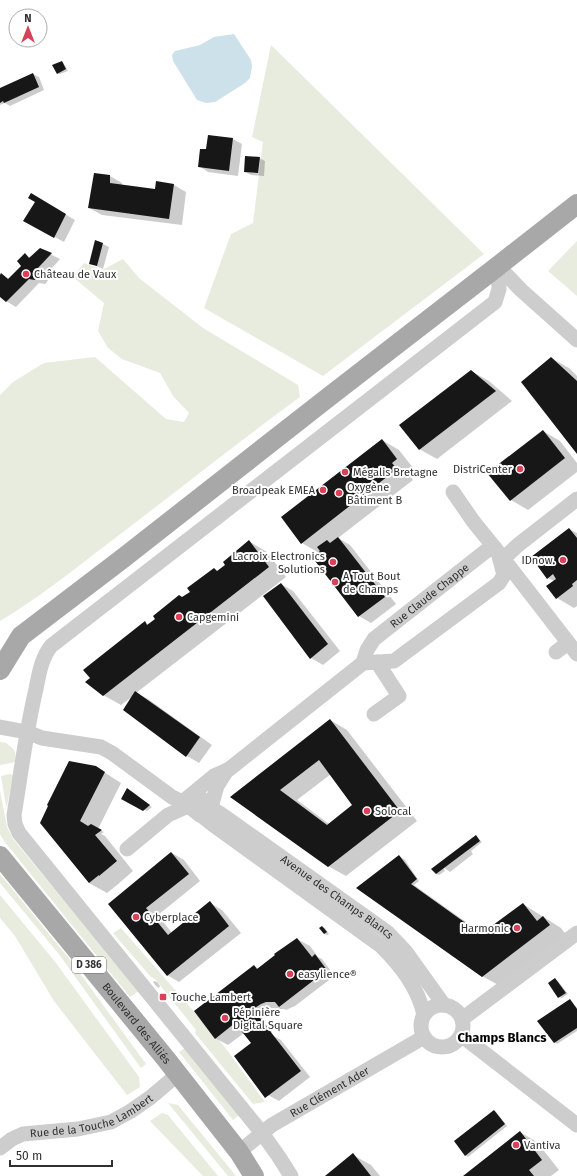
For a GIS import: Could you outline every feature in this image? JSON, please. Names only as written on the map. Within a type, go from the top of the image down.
[{"type":"main road","points":[[0,670],[21,636],[577,204]]},
{"type":"main road","points":[[0,642],[21,636]]},
{"type":"main road","name":"Boulevard des Alliés","points":[[0,856],[178,1074],[239,1152],[254,1176]]},
{"type":"street","points":[[498,266],[521,290],[577,340]]},
{"type":"street","points":[[291,1176],[262,1133],[19,833],[15,824],[14,815],[30,712],[45,654],[51,646],[495,302],[499,289],[498,266]]},
{"type":"street","points":[[453,492],[473,521],[509,566],[567,650]]},
{"type":"street","name":"Rue Claude Chappe","points":[[127,849],[168,815],[189,801],[214,776],[228,770],[370,663],[367,650],[374,639],[486,551],[498,554],[518,545],[577,499]]},
{"type":"street","points":[[370,663],[394,661],[499,583],[504,575],[498,554]]},
{"type":"street","points":[[370,663],[399,696],[374,714]]},
{"type":"street","points":[[0,727],[28,732],[42,738],[101,747],[112,753],[172,797],[189,801],[204,800],[208,811]]},
{"type":"street","name":"Rue Claude Chappe","points":[[208,811],[217,786],[228,770]]},
{"type":"street","name":"Avenue des Champs Blancs","points":[[208,811],[221,814],[387,932],[406,952],[444,1005]]},
{"type":"street","name":"Avenue des Champs Blancs","points":[[208,811],[212,824],[381,946],[398,963],[418,994],[422,1002],[424,1015]]},
{"type":"street","points":[[462,1019],[577,933]]},
{"type":"street","points":[[444,1005],[455,1009],[462,1019],[463,1027],[461,1035],[453,1044],[439,1047],[424,1037],[421,1028],[422,1019],[431,1008],[444,1005]]},
{"type":"street","points":[[461,1035],[577,1125]]},
{"type":"street","name":"Rue Clément Ader","points":[[239,1152],[272,1125],[286,1116],[424,1037]]},
{"type":"street","name":"Rue de la Touche Lambert","points":[[0,1148],[12,1139],[23,1134],[78,1128],[111,1122],[131,1111],[178,1074]]},
{"type":"shaded area","points":[[271,45],[484,254],[323,376],[204,308],[231,234],[253,223],[263,142],[252,137]]},
{"type":"shaded area","points":[[577,241],[577,296],[548,271]]},
{"type":"shaded area","points":[[123,259],[139,278],[203,328],[298,385],[300,397],[54,584],[27,604],[0,621],[0,395],[13,382],[44,363],[95,357],[166,419],[184,422],[189,413],[173,396],[160,373],[122,359],[108,348],[98,331],[104,303],[73,277],[84,263],[102,270]]},
{"type":"shaded area","points":[[0,742],[6,743],[13,749],[16,755],[15,762],[0,765]]},
{"type":"shaded area","points":[[10,774],[13,775],[6,806],[1,776]]},
{"type":"shaded area","points":[[0,791],[7,827],[13,839],[139,991],[130,997],[4,841],[0,834]]},
{"type":"shaded area","points":[[0,874],[71,961],[146,1064],[141,1068],[58,953],[0,883]]},
{"type":"shaded area","points":[[0,895],[56,963],[139,1077],[140,1087],[127,1095],[54,1001],[15,936],[0,918]]},
{"type":"shaded area","points":[[121,928],[224,1046],[265,1102],[253,1104],[195,1033],[196,1030],[155,979],[151,977],[113,933]]},
{"type":"shaded area","points":[[185,1048],[239,1115],[233,1120],[179,1052]]},
{"type":"shaded area","points":[[168,1103],[178,1105],[236,1176],[228,1176]]},
{"type":"shaded area","points":[[162,1113],[168,1115],[218,1176],[203,1176],[150,1121]]},
{"type":"water","points":[[234,34],[251,60],[252,67],[250,78],[245,83],[215,102],[206,103],[197,100],[173,61],[172,55],[175,51],[200,45],[214,37]]},
{"type":"building","points":[[62,61],[66,69],[57,74],[52,65]]},
{"type":"building","points":[[33,73],[39,87],[4,103],[3,101],[0,103],[0,88]]},
{"type":"building","points":[[208,135],[233,138],[229,171],[198,167],[200,149],[206,149]]},
{"type":"building","points":[[245,156],[260,157],[258,173],[244,172]]},
{"type":"building","points":[[94,173],[110,175],[110,183],[155,189],[156,181],[174,184],[169,219],[88,208]]},
{"type":"building","points":[[31,193],[66,214],[54,238],[23,221],[35,202],[28,198]]},
{"type":"building","points":[[95,240],[103,243],[97,266],[89,264]]},
{"type":"building","name":"Château de Vaux","points":[[40,248],[52,253],[37,269],[39,274],[35,280],[29,279],[6,302],[0,297],[1,273],[8,279],[21,266],[17,261],[25,253],[29,258]]},
{"type":"building","points":[[551,357],[577,381],[577,454],[521,382]]},
{"type":"building","points":[[471,370],[496,391],[419,450],[399,425]]},
{"type":"building","points":[[543,430],[565,458],[510,501],[487,473]]},
{"type":"building","name":"Oxygène Bâtiment B","points":[[382,439],[397,459],[392,463],[397,469],[301,544],[281,517]]},
{"type":"building","points":[[569,528],[577,538],[577,580],[572,584],[573,586],[556,599],[546,586],[556,579],[553,574],[547,579],[531,557]]},
{"type":"building","points":[[338,537],[385,597],[358,617],[312,557],[320,551],[317,547],[327,540],[330,543]]},
{"type":"building","name":"Capgemini","points":[[249,540],[269,567],[103,696],[85,682],[90,678],[83,670],[145,621],[147,625],[155,619],[153,616],[179,595],[182,597],[190,592],[187,588],[214,568],[217,571],[225,565],[223,562]]},
{"type":"building","points":[[281,583],[328,644],[310,659],[263,596]]},
{"type":"building","points":[[135,691],[200,737],[186,757],[123,710]]},
{"type":"building","points":[[330,719],[400,811],[328,867],[230,797]],"holes":[[[319,760],[352,805],[327,825],[280,790]]]},
{"type":"building","points":[[69,761],[96,766],[105,772],[80,821],[88,826],[91,824],[102,830],[95,835],[117,861],[89,883],[40,823],[48,806],[47,805]]},
{"type":"building","points":[[127,788],[150,805],[143,811],[121,799]]},
{"type":"building","points":[[476,835],[480,841],[436,874],[431,869]]},
{"type":"building","name":"Cyberplace","points":[[171,852],[189,874],[146,908],[168,935],[210,901],[229,926],[167,976],[108,904]]},
{"type":"building","points":[[399,855],[417,879],[411,884],[481,934],[523,903],[537,921],[543,916],[550,925],[482,977],[356,888]]},
{"type":"building","points":[[322,926],[327,932],[324,934],[319,928]]},
{"type":"building","name":"Pépinière Digital Square","points":[[297,938],[312,957],[315,954],[327,970],[279,1007],[275,1002],[266,1002],[253,1009],[301,1071],[265,1098],[234,1056],[251,1043],[235,1023],[215,1039],[194,1011],[254,965],[257,969],[275,955],[274,954]]},
{"type":"building","points":[[555,978],[566,993],[558,998],[548,983]]},
{"type":"building","points":[[570,999],[577,1009],[577,1028],[554,1043],[537,1021]]},
{"type":"building","points":[[494,1110],[505,1124],[465,1156],[454,1141]]},
{"type":"building","name":"Vantiva","points":[[520,1131],[542,1160],[529,1170],[534,1176],[463,1176]]},
{"type":"building","points":[[353,1153],[371,1176],[325,1176]]},
{"type":"place","name":"Château de Vaux","points":[[26,274]]},
{"type":"place","name":"DistriCenter","points":[[520,469]]},
{"type":"place","name":"Mégalis Bretagne","points":[[345,472]]},
{"type":"place","name":"Broadpeak EMEA","points":[[323,490]]},
{"type":"place","name":"Oxygène Bâtiment B","points":[[339,493]]},
{"type":"place","name":"IDnow.","points":[[563,560]]},
{"type":"place","name":"Lacroix Electronics Solutions","points":[[333,562]]},
{"type":"place","name":"A Tout Bout de Champs","points":[[335,582]]},
{"type":"place","name":"Capgemini","points":[[179,617]]},
{"type":"place","name":"Solocal","points":[[367,811]]},
{"type":"place","name":"Cyberplace","points":[[136,917]]},
{"type":"place","name":"Harmonic","points":[[517,928]]},
{"type":"place","name":"easylience®","points":[[290,974]]},
{"type":"place","name":"Touche Lambert","points":[[163,997]]},
{"type":"place","name":"Pépinière Digital Square","points":[[225,1018]]},
{"type":"place","name":"Vantiva","points":[[516,1145]]},
{"type":"district","name":"Champs Blancs","points":[[502,1037]]}]
